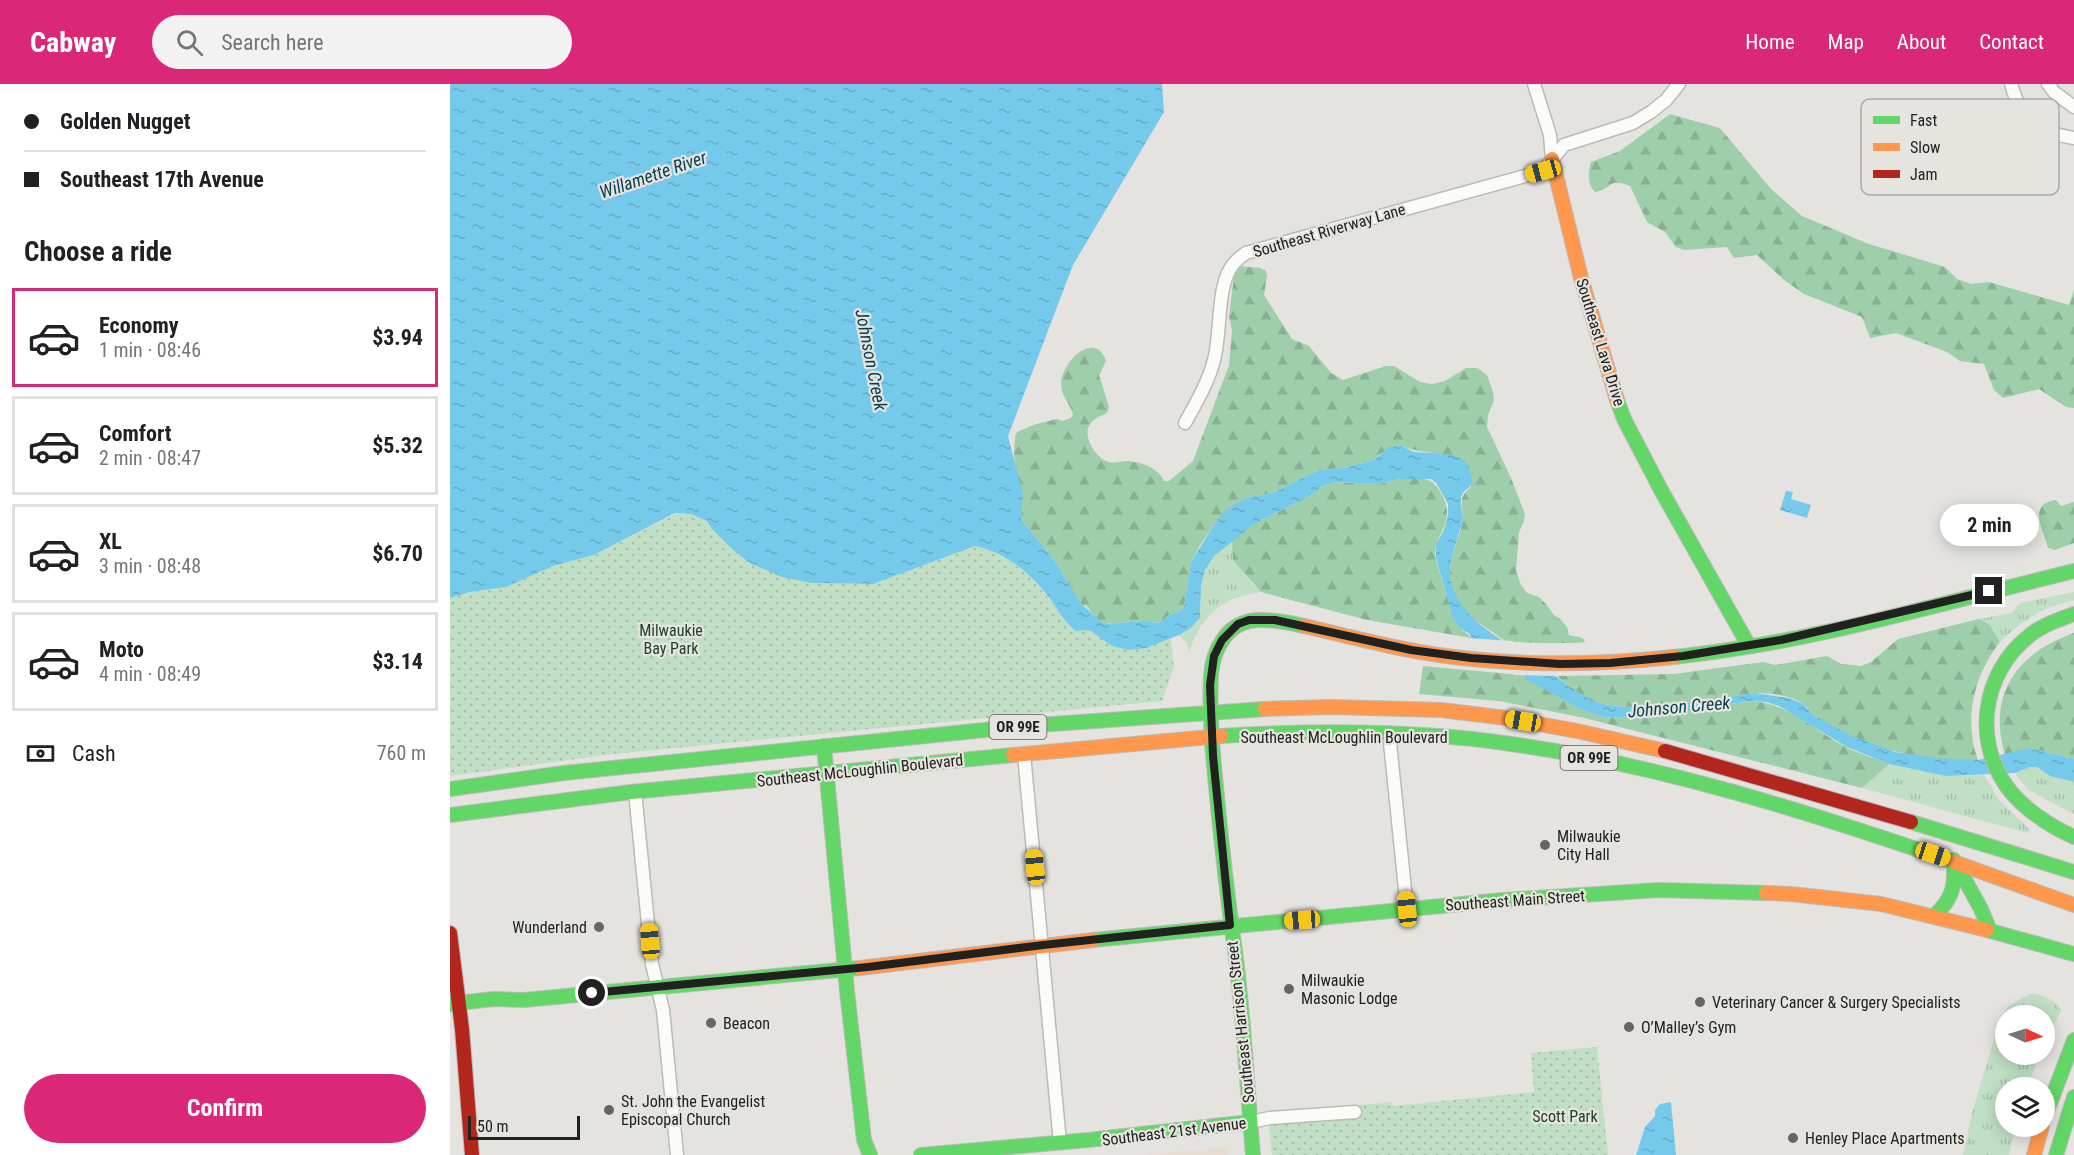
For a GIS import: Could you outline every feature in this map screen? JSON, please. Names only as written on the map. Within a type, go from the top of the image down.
[{"type":"main road","name":"Southeast Lava Drive","points":[[1552,159],[1581,278],[1610,381],[1624,419],[1661,490],[1749,646]]},
{"type":"main road","name":"Southeast Harrison Street","points":[[1252,1155],[1235,952],[1230,925],[1212,738],[1211,674],[1214,656],[1230,630],[1249,620],[1275,620],[1367,641],[1440,654],[1560,664],[1625,662],[1749,646],[1844,627],[2074,571]]},
{"type":"main road","points":[[2074,614],[2054,620],[2034,631],[2009,654],[1992,683],[1986,717],[1987,742],[1995,767],[2009,789],[2026,807],[2047,823],[2074,837]]},
{"type":"main road","name":"Southeast McLoughlin Boulevard","points":[[450,789],[564,773],[1046,724],[1211,711],[1330,707],[1441,710],[1506,718],[1658,749],[2074,872]]},
{"type":"main road","name":"Southeast McLoughlin Boulevard","points":[[450,815],[635,792],[1212,738],[1317,734],[1438,735],[1546,749],[1658,773],[1756,799],[1954,861],[2074,905]]},
{"type":"main road","points":[[824,746],[864,1140],[870,1155]]},
{"type":"main road","points":[[1934,916],[1954,894],[1956,886],[1954,861]]},
{"type":"main road","points":[[1954,861],[1981,909],[1990,931]]},
{"type":"main road","name":"Southeast Main Street","points":[[454,1004],[493,999],[524,1000],[845,969],[1230,925],[1605,893],[1707,890],[1823,897],[1881,904],[2074,954]]},
{"type":"main road","points":[[450,933],[454,1004],[468,1083],[472,1155]]},
{"type":"main road","points":[[2055,1090],[2074,1040]]},
{"type":"main road","points":[[2056,1155],[2074,1097]]},
{"type":"main road","name":"Southeast 21st Avenue","points":[[921,1155],[1060,1143],[1250,1122]]},
{"type":"main road","points":[[2034,1155],[2039,1137]]},
{"type":"street","name":"Southeast Lava Drive","points":[[1534,84],[1550,135],[1552,159]]},
{"type":"street","name":"Southeast Riverway Lane","points":[[1185,423],[1207,382],[1214,362],[1222,303],[1230,269],[1246,253],[1543,171],[1564,145],[1633,123],[1666,100],[1679,84]]},
{"type":"street","points":[[2011,84],[2016,99]]},
{"type":"street","points":[[2048,84],[2074,107]]},
{"type":"street","points":[[2059,135],[2074,138]]},
{"type":"street","points":[[1389,734],[1407,909]]},
{"type":"street","points":[[1024,754],[1060,1143]]},
{"type":"street","points":[[635,792],[652,964],[663,1010],[677,1155]]},
{"type":"street","name":"Southeast 21st Avenue","points":[[1250,1122],[1270,1118],[1355,1112]]},
{"type":"shaded area","points":[[1227,1147],[1228,1155],[1144,1155]]},
{"type":"green space","points":[[1670,114],[1720,128],[1771,189],[1802,216],[1869,244],[1945,267],[1957,279],[1971,284],[1989,282],[2069,305],[2074,290],[2074,408],[2066,407],[2039,389],[2003,398],[1994,390],[1984,364],[1960,361],[1947,352],[1896,333],[1870,338],[1862,317],[1804,294],[1784,280],[1757,255],[1734,258],[1727,247],[1684,250],[1676,247],[1665,232],[1647,222],[1630,186],[1613,183],[1595,192],[1589,178],[1591,162],[1620,151]]},
{"type":"green space","points":[[1240,266],[1260,268],[1266,271],[1264,295],[1292,339],[1309,346],[1331,373],[1343,380],[1386,366],[1394,366],[1420,382],[1432,384],[1445,381],[1466,368],[1477,368],[1487,375],[1494,401],[1488,415],[1487,427],[1525,514],[1519,532],[1516,571],[1521,585],[1527,593],[1539,597],[1546,604],[1567,627],[1569,635],[1583,638],[1585,642],[1507,641],[1471,617],[1456,599],[1450,575],[1451,560],[1463,518],[1462,500],[1471,487],[1468,464],[1452,456],[1402,446],[1380,454],[1374,460],[1343,468],[1319,470],[1272,493],[1248,497],[1215,523],[1191,562],[1184,607],[1160,623],[1143,621],[1104,624],[1081,604],[1057,564],[1021,519],[1014,454],[1017,432],[1036,424],[1071,418],[1073,414],[1061,388],[1063,375],[1067,366],[1080,352],[1088,348],[1095,348],[1101,352],[1106,361],[1099,375],[1109,407],[1107,413],[1090,424],[1089,441],[1098,455],[1106,461],[1113,463],[1130,461],[1142,464],[1157,472],[1164,481],[1169,481],[1193,461],[1229,365],[1232,330],[1229,317],[1235,273]]},
{"type":"green space","points":[[1400,479],[1425,479],[1434,484],[1442,495],[1447,514],[1435,551],[1436,560],[1454,616],[1461,629],[1471,638],[1367,620],[1261,592],[1233,560],[1232,541],[1256,523],[1312,495],[1322,486],[1336,482],[1378,484]]},
{"type":"green space","points":[[2056,500],[2061,506],[2074,502],[2074,543],[2055,550],[2048,548],[2039,512],[2047,502]]},
{"type":"green space","name":"Milwaukie Bay Park","points":[[675,514],[691,514],[707,521],[732,549],[750,563],[812,583],[873,584],[975,546],[1003,557],[1026,574],[1037,584],[1065,620],[1086,604],[1102,627],[1170,632],[1174,667],[1162,701],[613,754],[450,776],[450,598],[470,592],[495,589],[553,566],[594,555]]},
{"type":"green space","points":[[1232,541],[1242,568],[1261,592],[1235,598],[1215,610],[1200,628],[1189,652],[1187,643],[1179,635],[1190,627],[1200,612],[1201,579],[1207,565]]},
{"type":"green space","points":[[2074,592],[2074,600],[2034,615],[2000,642],[1990,625],[1979,619],[2011,613],[2020,603]]},
{"type":"green space","points":[[1979,619],[1990,625],[2000,642],[1983,669],[1974,698],[1971,729],[1978,760],[1928,758],[1896,752],[1864,742],[1815,716],[1793,698],[1780,695],[1755,693],[1672,705],[1629,707],[1592,700],[1574,690],[1557,676],[1674,674],[1763,662],[1775,665],[1827,656],[1841,664],[1861,666],[1871,662],[1898,639]]},
{"type":"green space","points":[[2074,633],[2074,759],[2030,748],[2005,755],[2000,733],[2000,713],[2011,679],[2022,664],[2037,652],[2054,641]]},
{"type":"green space","points":[[1423,666],[1521,675],[1582,710],[1604,717],[1633,718],[1751,701],[1765,703],[1789,712],[1851,749],[1889,764],[1862,788],[1580,717],[1499,701],[1419,694]]},
{"type":"green space","points":[[1889,764],[1946,776],[1984,775],[1999,800],[2030,830],[2027,833],[1862,788]]},
{"type":"green space","points":[[2030,767],[2037,767],[2050,776],[2074,782],[2074,814],[2028,790],[2015,773]]},
{"type":"green space","points":[[2032,993],[2053,1001],[2061,1011],[2055,1023],[2055,1005],[2010,1005]]},
{"type":"green space","points":[[1995,1036],[1995,1065],[2036,1065],[2031,1077],[1995,1077],[1995,1137],[2013,1137],[2009,1155],[1963,1155],[1972,1113]]},
{"type":"green space","name":"Scott Park","points":[[1597,1047],[1608,1155],[1272,1155],[1268,1114],[1392,1102],[1393,1106],[1534,1092],[1531,1053]]},
{"type":"water","points":[[450,84],[1162,84],[1164,112],[1073,265],[1008,436],[1023,494],[1021,519],[1057,564],[1081,604],[1104,624],[1143,621],[1159,623],[1169,615],[1179,612],[1184,607],[1191,562],[1215,523],[1226,510],[1248,497],[1272,493],[1319,470],[1343,468],[1374,460],[1389,447],[1402,446],[1414,452],[1447,454],[1460,458],[1468,464],[1473,483],[1462,496],[1463,520],[1450,568],[1453,588],[1460,602],[1470,615],[1497,637],[1590,699],[1609,705],[1643,707],[1682,704],[1755,693],[1789,698],[1803,704],[1815,716],[1850,735],[1895,752],[1936,758],[1978,760],[2030,748],[2074,759],[2074,782],[2050,776],[2037,767],[2030,767],[2015,773],[1946,776],[1889,764],[1847,747],[1779,706],[1766,702],[1751,701],[1633,718],[1604,717],[1582,710],[1533,683],[1471,638],[1470,634],[1461,629],[1453,618],[1436,558],[1436,544],[1444,530],[1448,504],[1437,484],[1431,479],[1400,479],[1378,484],[1336,482],[1322,486],[1312,495],[1256,523],[1214,556],[1205,570],[1201,585],[1200,617],[1191,628],[1146,648],[1129,650],[1112,646],[1091,631],[1076,631],[1035,581],[1017,565],[986,549],[975,546],[873,584],[812,583],[782,577],[750,563],[732,549],[707,521],[691,514],[675,513],[594,555],[553,566],[506,587],[470,592],[450,598]]},
{"type":"water","points":[[1786,491],[1793,492],[1791,499],[1811,505],[1807,518],[1780,510]]},
{"type":"water","points":[[1671,1102],[1676,1155],[1636,1155],[1645,1127],[1655,1116],[1655,1110],[1660,1104]]},
{"type":"pier","points":[[1468,638],[1512,641],[1562,676],[1515,675]]},
{"type":"traffic: fast","points":[[1617,400],[1624,419],[1661,490],[1749,646]]},
{"type":"traffic: fast","points":[[1674,657],[1725,651],[1825,632],[2074,571]]},
{"type":"traffic: fast","points":[[2074,614],[2039,629],[2013,652],[2000,670],[1987,710],[1987,732],[1991,753],[1999,773],[2011,792],[2040,818],[2074,837]]},
{"type":"traffic: fast","points":[[1253,1155],[1241,1002],[1214,767],[1211,675],[1214,657],[1220,645],[1230,631],[1238,625],[1248,621],[1270,620],[1304,626]]},
{"type":"traffic: fast","points":[[450,789],[564,773],[1024,726],[1265,709]]},
{"type":"traffic: fast","points":[[1221,736],[1366,732],[1475,739],[1567,753],[1623,764],[1735,792],[1954,862]]},
{"type":"traffic: fast","points":[[824,746],[847,991],[864,1140],[870,1155]]},
{"type":"traffic: fast","points":[[450,815],[631,792],[1013,755]]},
{"type":"traffic: fast","points":[[1911,822],[2074,872]]},
{"type":"traffic: fast","points":[[1954,860],[1981,909],[1990,931]]},
{"type":"traffic: fast","points":[[1934,916],[1951,894],[1954,866]]},
{"type":"traffic: fast","points":[[1093,940],[1503,900],[1659,890],[1766,893]]},
{"type":"traffic: fast","points":[[1987,930],[2074,954]]},
{"type":"traffic: fast","points":[[450,1004],[493,999],[524,1000],[860,968]]},
{"type":"traffic: fast","points":[[2055,1090],[2074,1040]]},
{"type":"traffic: fast","points":[[2056,1155],[2074,1097]]},
{"type":"traffic: fast","points":[[921,1155],[1250,1122]]},
{"type":"traffic: slow","points":[[1552,159],[1581,278],[1617,400]]},
{"type":"traffic: slow","points":[[1304,626],[1409,650],[1497,661],[1573,663],[1674,657]]},
{"type":"traffic: slow","points":[[1265,709],[1330,707],[1441,710],[1506,718],[1665,751]]},
{"type":"traffic: slow","points":[[1013,755],[1221,736]]},
{"type":"traffic: slow","points":[[1954,862],[2074,905]]},
{"type":"traffic: slow","points":[[1766,893],[1881,904],[1987,930]]},
{"type":"traffic: slow","points":[[860,968],[1093,940]]},
{"type":"traffic: slow","points":[[2034,1155],[2039,1137]]},
{"type":"traffic: jam","points":[[1665,751],[1911,822]]},
{"type":"traffic: jam","points":[[450,933],[462,1029],[472,1155]]},
{"type":"place","name":"Milwaukie City Hall","points":[[1545,845]]},
{"type":"place","name":"Wunderland","points":[[599,927]]},
{"type":"place","name":"Milwaukie Masonic Lodge","points":[[1289,989]]},
{"type":"place","name":"Veterinary Cancer & Surgery Specialists","points":[[1700,1002]]},
{"type":"place","name":"Beacon","points":[[711,1023]]},
{"type":"place","name":"O’Malley’s Gym","points":[[1629,1027]]},
{"type":"place","name":"St. John the Evangelist Episcopal Church","points":[[609,1110]]},
{"type":"place","name":"Henley Place Apartments","points":[[1793,1138]]},
{"type":"route","points":[[592,993],[868,967],[1230,925],[1213,756],[1211,674],[1214,656],[1222,640],[1238,624],[1249,620],[1275,620],[1411,650],[1471,658],[1560,664],[1625,662],[1683,656],[1781,640],[1989,591]]},
{"type":"water label","name":"Willamette River","points":[[653,175]]},
{"type":"water label","name":"Johnson Creek","points":[[871,360]]},
{"type":"water label","name":"Johnson Creek","points":[[1679,707]]}]
